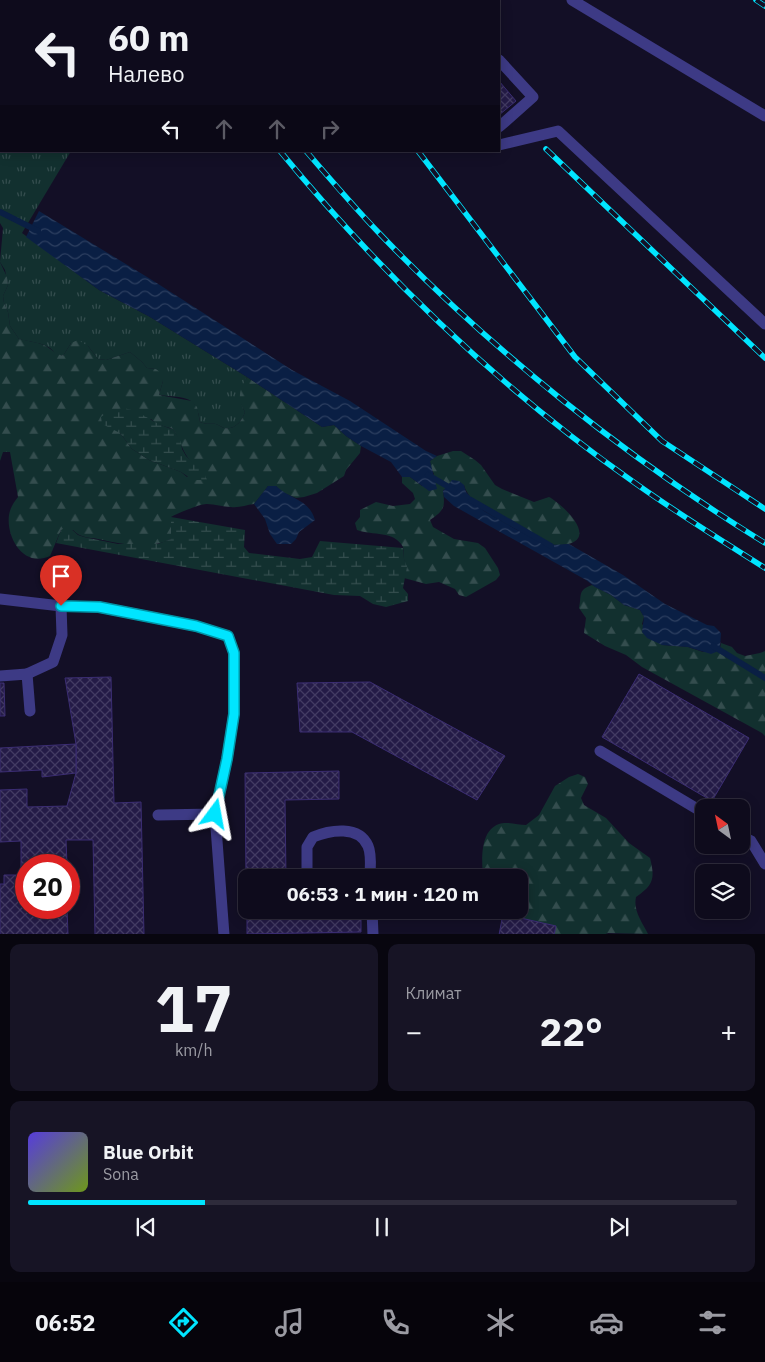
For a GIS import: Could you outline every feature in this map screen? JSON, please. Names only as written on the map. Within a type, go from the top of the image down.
[{"type":"lane","points":[[572,0],[765,116]]},
{"type":"lane","points":[[500,61],[533,97],[500,126]]},
{"type":"lane","points":[[500,145],[558,131],[765,324]]},
{"type":"lane","points":[[0,599],[61,606],[99,607],[196,626],[228,636],[234,653],[234,714],[227,759],[215,814],[224,934]]},
{"type":"lane","points":[[0,676],[27,674],[53,662],[62,635],[61,606]]},
{"type":"lane","points":[[27,674],[30,711]]},
{"type":"lane","points":[[600,751],[695,808]]},
{"type":"lane","points":[[158,815],[215,814]]},
{"type":"lane","points":[[307,869],[307,847],[313,837],[324,832],[351,831],[363,838],[369,848],[370,869]]},
{"type":"lane","points":[[750,840],[765,864]]},
{"type":"lane","points":[[372,919],[373,934]]},
{"type":"green space","points":[[0,152],[70,152],[22,233],[99,290],[150,317],[247,377],[241,394],[245,412],[238,424],[232,428],[224,428],[216,424],[200,422],[197,409],[192,402],[184,398],[159,395],[163,381],[156,369],[147,368],[130,352],[106,360],[98,359],[88,346],[71,343],[63,356],[43,344],[19,339],[10,326],[8,312],[4,303],[3,296],[8,285],[5,270],[0,262],[3,228],[0,223]]},
{"type":"green space","points":[[0,262],[7,277],[8,285],[3,296],[4,303],[8,312],[10,326],[19,339],[44,345],[63,356],[71,343],[78,340],[88,346],[98,359],[106,360],[130,352],[147,368],[156,369],[162,374],[163,381],[159,395],[192,401],[197,407],[200,422],[216,424],[224,428],[232,428],[240,422],[244,415],[245,412],[240,394],[247,377],[322,427],[334,425],[361,446],[360,453],[346,470],[344,476],[317,493],[296,498],[282,492],[276,486],[268,486],[254,504],[240,507],[200,505],[171,517],[171,539],[154,544],[116,543],[84,537],[73,530],[61,530],[50,556],[41,559],[32,558],[19,549],[10,533],[10,510],[18,497],[10,452],[3,452],[0,461]],"holes":[[[151,419],[157,424],[173,429],[186,454],[198,468],[187,477],[181,472],[149,460],[132,449],[120,433]]]},
{"type":"green space","points":[[123,408],[137,412],[173,429],[181,442],[186,456],[204,473],[207,480],[193,480],[181,472],[149,460],[132,449],[120,433],[102,424],[101,417],[108,412]]},
{"type":"green space","points":[[453,451],[461,451],[475,460],[481,465],[495,485],[502,489],[534,502],[549,497],[554,500],[574,520],[579,535],[576,540],[561,545],[538,541],[490,514],[473,501],[464,485],[443,490],[443,508],[430,520],[433,527],[454,539],[478,543],[485,548],[498,568],[500,575],[496,580],[466,597],[459,595],[455,589],[439,582],[426,584],[404,578],[406,568],[403,547],[394,538],[389,536],[357,530],[355,523],[360,517],[360,510],[376,502],[393,506],[410,504],[415,499],[413,493],[402,483],[402,477],[410,477],[422,486],[434,474],[430,461],[437,456]]},
{"type":"green space","points":[[171,517],[245,530],[244,547],[249,553],[300,559],[312,557],[320,541],[403,548],[407,567],[403,588],[408,594],[408,601],[386,607],[373,604],[360,596],[334,595],[56,543],[61,530],[68,526],[78,535],[118,544],[158,544],[171,539]]},
{"type":"green space","points":[[592,585],[611,595],[624,605],[640,610],[644,617],[642,624],[662,645],[688,647],[703,652],[720,648],[721,643],[732,647],[737,653],[745,656],[765,651],[765,736],[642,667],[626,655],[605,646],[584,633],[586,618],[579,608],[580,597],[584,589]]},
{"type":"green space","points":[[578,774],[585,777],[588,784],[581,798],[584,805],[606,818],[629,843],[650,858],[652,881],[636,897],[635,902],[639,916],[648,934],[554,934],[556,926],[525,919],[528,919],[528,869],[482,869],[483,848],[488,833],[499,824],[526,825],[539,815],[555,786],[569,777]]},
{"type":"water","points":[[39,211],[152,280],[292,370],[350,401],[426,451],[437,456],[430,461],[437,489],[429,491],[410,477],[402,477],[391,462],[361,446],[334,425],[322,427],[247,377],[150,317],[99,290],[26,237]]},
{"type":"water","points":[[452,480],[459,481],[464,485],[466,492],[484,511],[519,531],[538,541],[551,545],[569,544],[623,575],[665,604],[707,625],[714,626],[721,633],[720,648],[711,654],[688,647],[662,645],[647,638],[642,632],[644,617],[640,610],[624,605],[586,580],[454,506],[444,497],[443,491]]},
{"type":"water","points":[[268,486],[276,486],[304,504],[315,520],[299,532],[291,544],[277,544],[270,534],[265,519],[254,504]]},
{"type":"building","points":[[500,82],[516,101],[500,114]]},
{"type":"building","points":[[639,674],[749,738],[713,799],[709,799],[602,737]]},
{"type":"building","points":[[111,677],[114,803],[141,802],[144,934],[95,934],[93,840],[66,840],[67,854],[21,854],[21,841],[0,842],[0,790],[27,789],[27,807],[67,806],[76,773],[76,744],[65,678]]},
{"type":"building","points":[[370,682],[505,756],[477,800],[352,732],[300,732],[297,683]]},
{"type":"building","points":[[0,683],[4,683],[5,716],[0,716]]},
{"type":"building","points":[[76,744],[76,773],[42,777],[42,770],[0,772],[0,748]]},
{"type":"building","points":[[339,771],[339,799],[285,800],[286,869],[246,869],[245,773]]},
{"type":"building","points":[[4,875],[15,875],[15,919],[67,919],[68,934],[0,934],[0,884],[4,884]]},
{"type":"building","points":[[247,919],[361,919],[361,932],[247,934]]},
{"type":"building","points":[[502,919],[525,919],[556,926],[554,934],[499,934]]},
{"type":"waterway","points":[[0,212],[38,231]]},
{"type":"waterway","points":[[428,475],[454,490]]},
{"type":"waterway","points":[[471,500],[551,546]]},
{"type":"waterway","points":[[713,646],[765,678]]},
{"type":"railway","points":[[756,0],[765,6]]},
{"type":"railway","points":[[546,149],[765,358]]},
{"type":"railway","points":[[281,152],[360,243],[446,329],[491,370],[586,447],[635,483],[765,568]]},
{"type":"railway","points":[[307,152],[342,193],[422,276],[514,360],[562,400],[662,475],[765,543]]},
{"type":"railway","points":[[419,152],[575,357],[662,441],[765,509]]},
{"type":"route","points":[[61,606],[99,607],[196,626],[228,636],[234,653],[234,714],[227,759],[215,814]]}]
